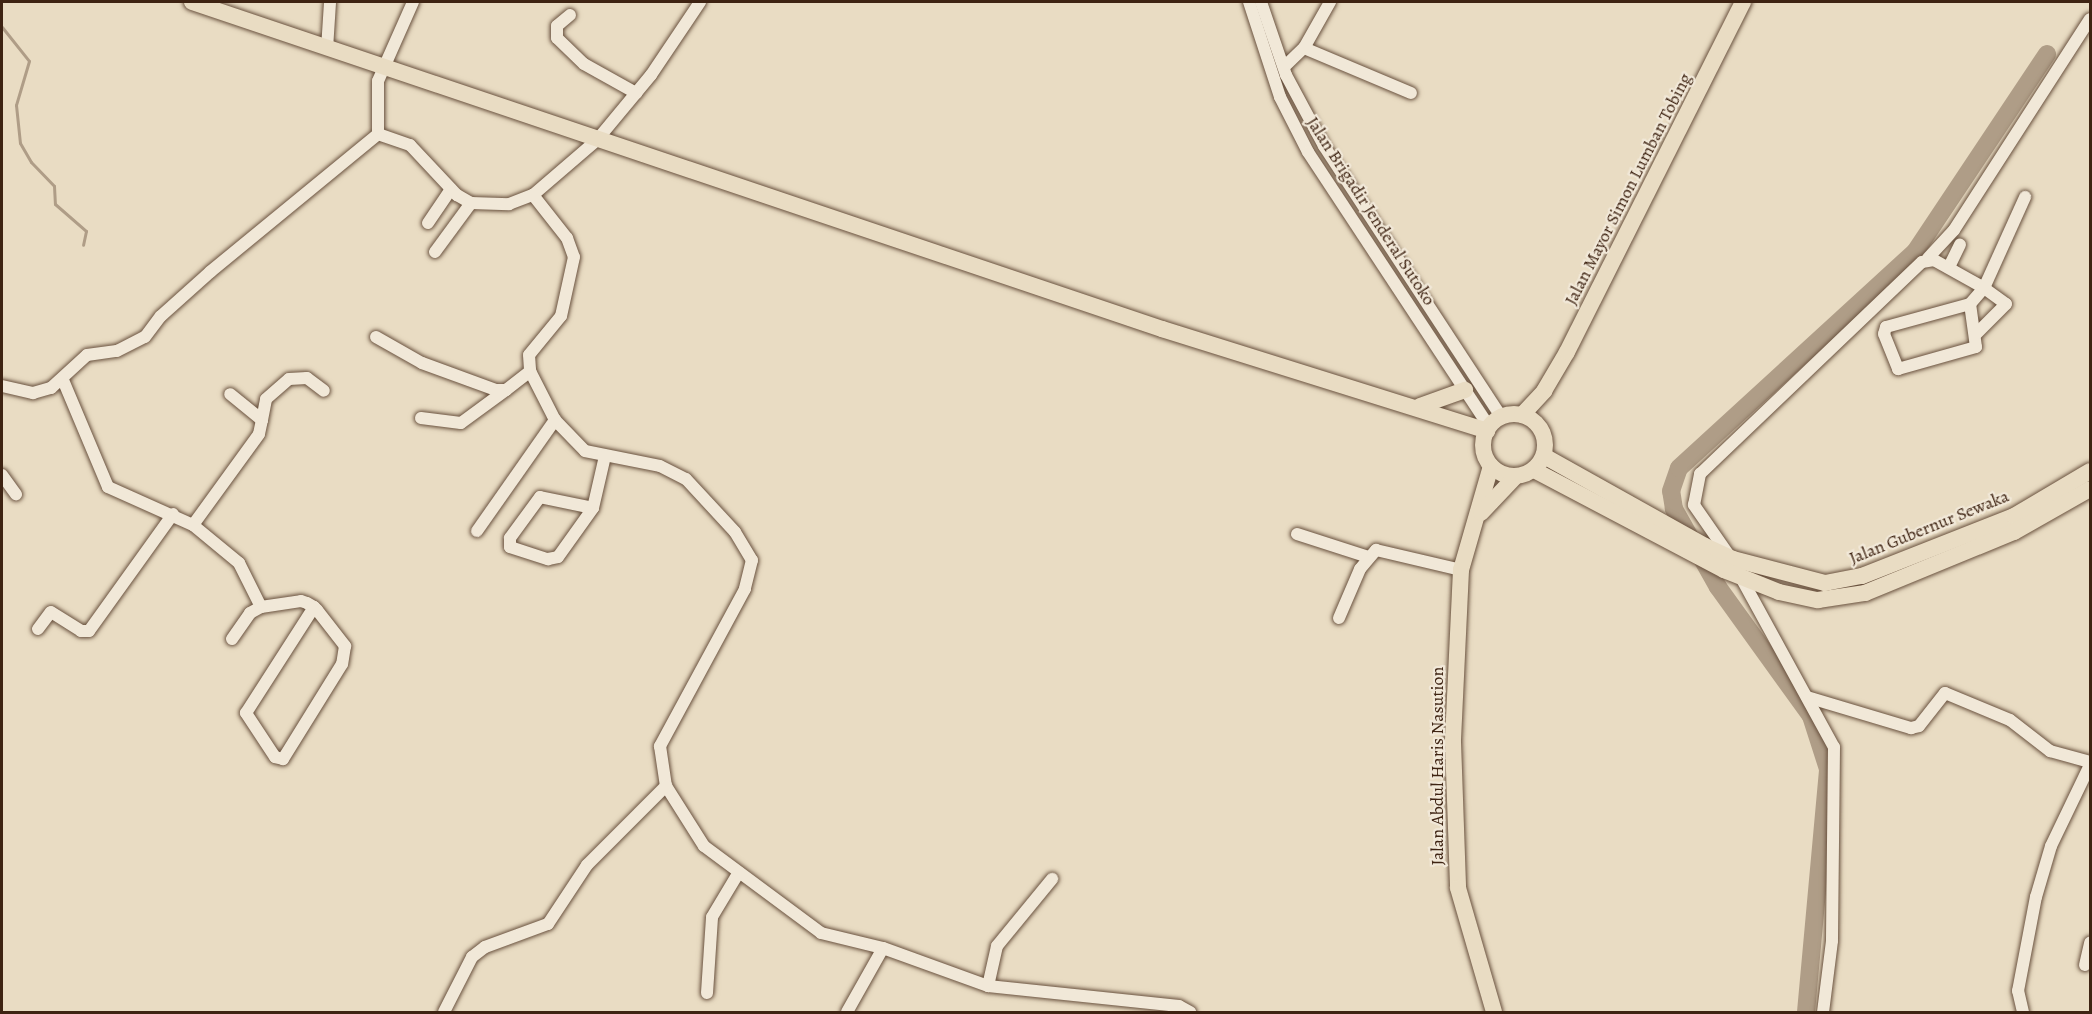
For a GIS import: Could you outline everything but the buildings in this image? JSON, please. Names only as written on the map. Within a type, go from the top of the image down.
[{"type":"main road","points":[[192,2],[217,6],[327,49],[1162,329],[1420,406],[1454,420],[1492,425],[1522,415],[1541,428],[1544,456],[1534,470],[1515,477],[1478,516]]},
{"type":"main road","name":"Jalan Mayor Simon Lumban Tobing","points":[[1522,415],[1544,392],[1652,189],[1743,2]]},
{"type":"main road","points":[[1420,406],[1465,390]]},
{"type":"main road","name":"Jalan Mayor Simon Lumban Tobing","points":[[1541,428],[1544,392]]},
{"type":"main road","points":[[1454,420],[1487,459],[1515,477]]},
{"type":"main road","points":[[1487,459],[1492,425]]},
{"type":"main road","points":[[1544,456],[1653,527],[1673,532],[1698,550]]},
{"type":"main road","name":"Jalan Abdul Haris Nasution","points":[[1487,459],[1478,516],[1461,570],[1453,742],[1457,878],[1471,948],[1494,1012]]},
{"type":"main road","points":[[1534,470],[1732,568],[1818,600],[1865,593],[2014,532],[2091,489]]},
{"type":"main road","name":"Jalan Gubernur Sewaka","points":[[1732,568],[1802,580],[1853,579],[2014,516],[2091,471]]},
{"type":"street","points":[[327,49],[330,2]]},
{"type":"street","points":[[378,134],[374,101],[383,68],[413,2]]},
{"type":"street","points":[[378,134],[410,145],[451,189],[471,203],[501,205],[533,195],[597,140],[636,93],[700,2]]},
{"type":"street","points":[[1284,67],[1304,48],[1330,2]]},
{"type":"street","points":[[1256,4],[1284,67],[1324,146],[1492,425]]},
{"type":"street","name":"Jalan Brigadir Jenderal Sutoko","points":[[1256,4],[1280,97],[1308,152],[1465,390],[1492,425]]},
{"type":"street","points":[[570,15],[557,26],[557,38],[584,64],[636,93]]},
{"type":"street","points":[[1823,1012],[1832,941],[1830,865],[1836,769],[1827,729],[1694,505],[1700,474],[1855,321],[1928,258],[1954,230],[2091,19]]},
{"type":"street","points":[[1304,48],[1411,93]]},
{"type":"street","points":[[2,389],[33,393],[63,380],[87,355],[117,351],[145,337],[161,316],[210,272],[378,134]]},
{"type":"street","points":[[1308,152],[1324,146]]},
{"type":"street","points":[[428,223],[451,189]]},
{"type":"street","points":[[533,195],[567,238],[573,257],[567,302],[529,355],[530,371],[555,420],[573,443],[605,456],[660,466],[686,479],[735,531],[752,560],[746,589],[660,746],[666,786],[704,846],[812,930],[883,948],[988,986],[1185,1011]]},
{"type":"street","points":[[1970,304],[1976,347],[1898,369],[1884,334],[1886,327],[1970,304],[1984,288],[2025,197]]},
{"type":"street","points":[[435,252],[471,203]]},
{"type":"street","points":[[1949,267],[1960,244]]},
{"type":"street","points":[[1928,258],[1949,267],[2006,304],[1976,334]]},
{"type":"street","points":[[376,337],[476,385],[506,390]]},
{"type":"street","points":[[422,418],[461,423],[530,371]]},
{"type":"street","points":[[193,525],[244,459],[262,420],[266,399],[289,379],[307,378],[324,391]]},
{"type":"street","points":[[63,380],[108,487],[173,514],[193,525],[239,563],[261,607]]},
{"type":"street","points":[[230,394],[262,420]]},
{"type":"street","points":[[477,531],[555,420]]},
{"type":"street","points":[[593,508],[540,497],[510,538],[510,547],[548,560],[558,557],[593,508],[605,456]]},
{"type":"street","points":[[2,476],[16,494]]},
{"type":"street","points":[[38,629],[51,612],[81,631],[89,631],[173,514]]},
{"type":"street","points":[[1298,534],[1368,557]]},
{"type":"street","points":[[1339,618],[1368,557],[1376,550],[1391,550],[1461,570]]},
{"type":"street","points":[[232,639],[250,613],[261,607],[301,601],[314,607],[345,646],[345,657],[286,757],[279,760],[246,713],[314,607]]},
{"type":"street","points":[[1807,697],[1911,728],[1919,726],[1940,693],[1945,693],[2010,720],[2050,751],[2091,764],[2050,846],[2041,879],[2021,964],[2018,991],[2024,1012]]},
{"type":"street","points":[[444,1012],[472,957],[485,947],[548,924],[587,865],[666,786]]},
{"type":"street","points":[[707,993],[712,917],[739,872]]},
{"type":"street","points":[[988,986],[997,946],[1052,879]]},
{"type":"street","points":[[2085,965],[2091,943]]},
{"type":"street","points":[[847,1012],[883,948]]},
{"type":"waterway","points":[[2,27],[29,61],[16,105],[20,143],[31,162],[54,186],[55,204],[86,231],[83,245]]},
{"type":"waterway","points":[[1806,1012],[1828,769],[1811,716],[1718,587],[1674,509],[1671,491],[1679,468],[1915,252],[2047,54]]}]
